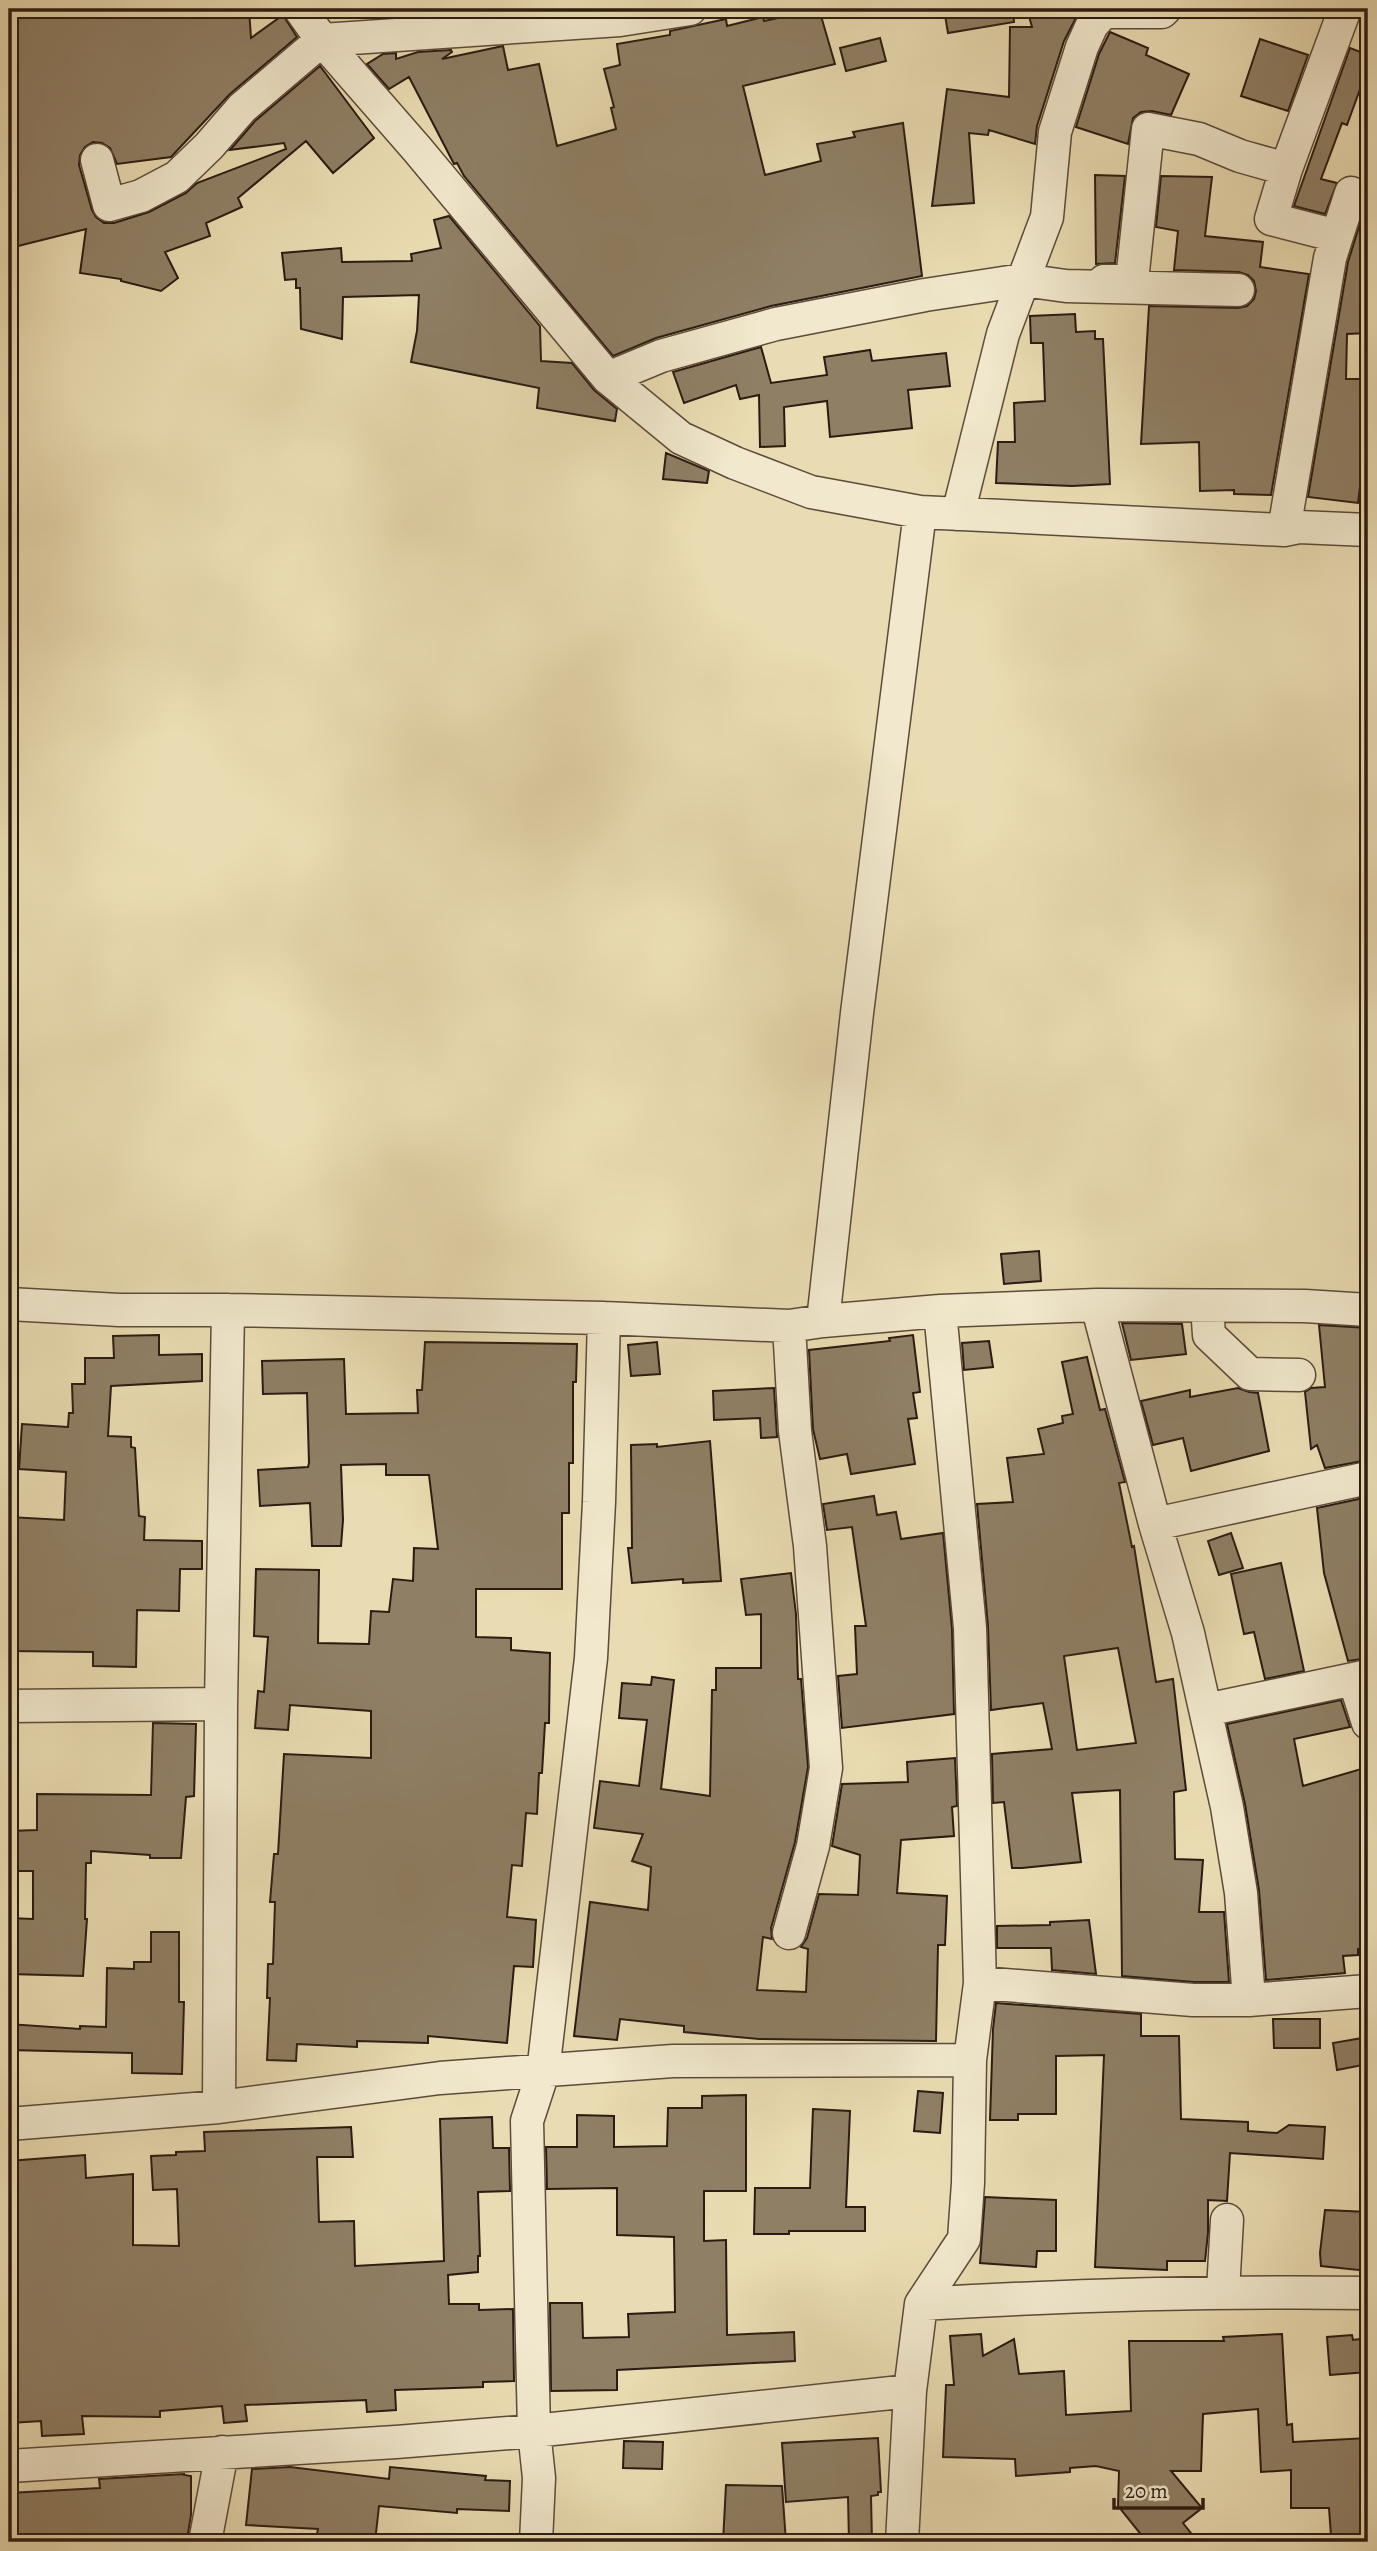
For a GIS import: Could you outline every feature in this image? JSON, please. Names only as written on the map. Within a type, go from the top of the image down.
[{"type":"street","points":[[300,9],[322,40],[417,149],[608,378],[681,438],[735,463],[811,492],[920,512],[1284,530],[1299,527],[1368,530]]},
{"type":"street","points":[[97,160],[109,205],[141,196],[177,177],[242,108],[322,40],[405,22],[690,9]]},
{"type":"street","points":[[958,514],[1003,334],[1047,217],[1055,132],[1082,47],[1092,25],[1104,12],[1162,12],[1165,9]]},
{"type":"street","points":[[1337,236],[1272,219],[1286,169],[1348,9],[1368,16]]},
{"type":"street","points":[[608,378],[661,356],[776,324],[925,295],[1023,279],[1132,281],[1148,129],[1199,139],[1240,156],[1286,169]]},
{"type":"street","points":[[1284,530],[1330,258],[1351,193],[1368,200]]},
{"type":"street","points":[[1023,279],[1066,286],[1238,290]]},
{"type":"street","points":[[823,1321],[859,1000],[920,512]]},
{"type":"street","points":[[9,1304],[120,1310],[604,1318],[789,1326],[940,1311],[1097,1305],[1305,1306],[1368,1310]]},
{"type":"street","points":[[1097,1305],[1155,1524],[1188,1633],[1206,1710],[1227,1807],[1239,1880],[1248,2000]]},
{"type":"street","points":[[1207,1306],[1209,1335],[1250,1374],[1299,1375]]},
{"type":"street","points":[[219,2107],[221,1704],[228,1310]]},
{"type":"street","points":[[902,2542],[910,2391],[921,2304],[964,2239],[968,2183],[970,2060],[980,1983],[970,1628],[940,1311]]},
{"type":"street","points":[[537,2542],[539,2478],[534,2431],[527,2121],[543,2072],[591,1658],[604,1318]]},
{"type":"street","points":[[789,1326],[795,1431],[810,1546],[826,1768],[813,1846],[789,1933]]},
{"type":"street","points":[[1155,1524],[1368,1478]]},
{"type":"street","points":[[1206,1710],[1361,1677],[1368,1723]]},
{"type":"street","points":[[9,1706],[221,1704]]},
{"type":"street","points":[[980,1983],[1181,1999],[1248,2000],[1368,1991]]},
{"type":"street","points":[[9,2124],[219,2107],[440,2078],[673,2062],[970,2060]]},
{"type":"street","points":[[1223,2291],[1227,2220]]},
{"type":"street","points":[[921,2304],[1069,2295],[1223,2291],[1368,2293]]},
{"type":"street","points":[[9,2466],[534,2431],[910,2391]]},
{"type":"street","points":[[205,2542],[222,2452]]},
{"type":"building","points":[[9,9],[249,9],[251,38],[283,15],[297,37],[230,94],[171,157],[117,164],[110,148],[102,143],[93,142],[85,147],[80,155],[79,165],[92,210],[104,223],[114,223],[149,212],[186,193],[197,183],[286,149],[284,143],[230,150],[255,121],[320,66],[374,138],[333,173],[306,141],[238,198],[242,207],[206,223],[210,236],[165,252],[178,278],[161,291],[121,279],[80,273],[86,229],[18,246],[9,209]]},
{"type":"building","points":[[819,9],[835,64],[743,86],[765,175],[821,161],[817,144],[855,137],[853,132],[903,123],[922,276],[771,306],[656,338],[613,356],[464,176],[457,163],[454,164],[409,77],[389,89],[367,64],[383,54],[396,53],[396,59],[418,52],[451,50],[452,52],[442,59],[503,46],[508,70],[539,64],[557,146],[616,129],[611,108],[614,107],[604,69],[620,65],[617,44],[670,35],[670,31],[726,19],[727,26],[763,17],[764,21]]},
{"type":"building","points":[[944,9],[1013,9],[1014,22],[948,33]]},
{"type":"building","points":[[1027,9],[1076,9],[1078,14],[1064,41],[1037,126],[1035,144],[989,130],[988,135],[969,133],[974,203],[932,206],[947,89],[1009,97],[1010,27],[1032,27]]},
{"type":"building","points":[[1110,32],[1148,48],[1146,55],[1189,74],[1171,115],[1141,112],[1133,118],[1128,144],[1076,127],[1099,54]]},
{"type":"building","points":[[880,38],[886,61],[846,71],[840,48]]},
{"type":"building","points":[[1260,39],[1308,55],[1288,111],[1241,96]]},
{"type":"building","points":[[1350,48],[1368,55],[1368,83],[1363,81],[1347,125],[1342,123],[1321,179],[1337,183],[1325,214],[1294,206]]},
{"type":"building","points":[[1095,175],[1125,176],[1115,263],[1096,264]]},
{"type":"building","points":[[1161,176],[1212,177],[1205,236],[1263,242],[1260,267],[1309,274],[1271,495],[1234,494],[1234,490],[1200,491],[1199,442],[1141,444],[1149,306],[1238,308],[1247,306],[1254,299],[1256,291],[1254,281],[1239,272],[1174,270],[1178,231],[1156,227]]},
{"type":"building","points":[[449,216],[540,326],[541,361],[572,363],[594,390],[617,409],[615,421],[537,408],[539,388],[411,362],[417,331],[419,295],[343,297],[342,339],[301,329],[300,288],[296,288],[296,279],[285,280],[282,253],[341,248],[342,262],[412,261],[411,254],[441,248],[434,220]]},
{"type":"building","points":[[1362,217],[1368,218],[1368,333],[1347,334],[1346,379],[1368,379],[1368,420],[1358,503],[1308,497],[1348,262]]},
{"type":"building","points":[[1075,314],[1076,332],[1095,331],[1095,339],[1103,339],[1110,484],[1072,486],[996,483],[998,442],[1015,442],[1014,403],[1045,401],[1043,343],[1031,343],[1030,316]]},
{"type":"building","points":[[761,347],[771,383],[827,375],[824,357],[870,350],[872,361],[946,353],[950,386],[908,390],[912,428],[830,437],[827,401],[784,407],[785,446],[760,447],[759,395],[740,399],[736,385],[684,403],[673,372]]},
{"type":"building","points":[[666,453],[709,471],[707,483],[663,479]]},
{"type":"building","points":[[1039,1251],[1041,1281],[1004,1284],[1001,1254]]},
{"type":"building","points":[[1122,1323],[1182,1324],[1186,1354],[1131,1360]]},
{"type":"building","points":[[1319,1325],[1368,1328],[1368,1460],[1325,1468],[1317,1445],[1311,1449],[1305,1392],[1311,1388],[1325,1387]]},
{"type":"building","points":[[159,1335],[159,1355],[202,1354],[202,1381],[111,1386],[108,1436],[131,1437],[131,1447],[135,1448],[139,1516],[145,1517],[144,1540],[202,1541],[202,1569],[180,1569],[179,1611],[137,1610],[136,1667],[93,1666],[93,1652],[9,1651],[9,1517],[64,1520],[66,1472],[19,1469],[22,1424],[68,1427],[69,1413],[73,1413],[72,1384],[85,1384],[85,1358],[114,1358],[113,1336]]},
{"type":"building","points":[[913,1335],[920,1392],[913,1393],[917,1418],[908,1419],[915,1464],[851,1474],[847,1454],[820,1459],[813,1429],[809,1350],[890,1341],[889,1338]]},
{"type":"building","points":[[989,1341],[993,1367],[964,1370],[962,1343]]},
{"type":"building","points":[[425,1342],[577,1344],[576,1382],[573,1382],[573,1463],[569,1463],[569,1513],[562,1513],[562,1589],[476,1589],[476,1637],[511,1638],[511,1650],[550,1653],[549,1723],[545,1723],[537,1814],[526,1813],[522,1866],[512,1865],[507,1917],[536,1920],[533,1967],[514,1966],[507,2043],[428,2036],[428,2043],[357,2041],[357,2047],[297,2044],[296,2061],[267,2060],[270,1998],[267,1998],[268,1964],[273,1964],[275,1902],[270,1902],[274,1854],[278,1854],[284,1754],[371,1758],[371,1711],[290,1705],[288,1730],[255,1728],[258,1691],[264,1692],[268,1637],[254,1636],[256,1569],[319,1570],[318,1643],[369,1644],[371,1611],[389,1612],[393,1579],[413,1581],[414,1548],[438,1549],[429,1475],[386,1475],[386,1464],[341,1465],[341,1546],[312,1546],[310,1503],[260,1506],[258,1470],[308,1467],[309,1463],[307,1393],[263,1394],[262,1361],[344,1359],[346,1414],[418,1413],[417,1390],[422,1390]]},
{"type":"building","points":[[657,1342],[660,1374],[631,1376],[628,1345]]},
{"type":"building","points":[[1087,1357],[1100,1410],[1105,1409],[1125,1482],[1119,1483],[1132,1547],[1134,1546],[1156,1682],[1173,1679],[1186,1790],[1174,1792],[1175,1859],[1203,1860],[1199,1912],[1224,1912],[1229,1982],[1122,1976],[1120,1790],[1072,1793],[1081,1862],[1012,1868],[1004,1802],[993,1803],[992,1754],[1052,1749],[1043,1703],[991,1710],[988,1626],[977,1504],[1013,1502],[1007,1458],[1044,1454],[1038,1429],[1063,1423],[1062,1416],[1073,1414],[1062,1362]],"holes":[[[1118,1648],[1136,1743],[1077,1750],[1064,1656]]]},
{"type":"building","points":[[774,1388],[777,1437],[761,1438],[760,1418],[714,1420],[713,1391]]},
{"type":"building","points":[[1238,1388],[1258,1393],[1269,1451],[1191,1471],[1183,1438],[1153,1445],[1141,1401],[1190,1390],[1190,1397]]},
{"type":"building","points":[[710,1441],[721,1581],[683,1583],[683,1579],[632,1583],[628,1548],[632,1548],[631,1445],[657,1444],[657,1447]]},
{"type":"building","points":[[874,1496],[877,1515],[896,1512],[901,1539],[943,1533],[952,1629],[954,1714],[842,1728],[838,1676],[857,1674],[855,1626],[866,1626],[852,1527],[827,1530],[823,1504]]},
{"type":"building","points":[[1368,1497],[1368,1552],[1361,1555],[1368,1580],[1368,1658],[1348,1661],[1324,1573],[1317,1508]]},
{"type":"building","points":[[1231,1533],[1243,1568],[1219,1575],[1208,1541]]},
{"type":"building","points":[[1281,1563],[1304,1671],[1265,1679],[1254,1632],[1244,1634],[1231,1574]]},
{"type":"building","points":[[791,1573],[796,1614],[798,1679],[801,1679],[808,1767],[795,1842],[771,1928],[772,1939],[763,1937],[757,1990],[806,1992],[808,1949],[801,1947],[807,1938],[819,1894],[858,1895],[860,1855],[832,1846],[842,1784],[908,1782],[907,1762],[955,1758],[957,1806],[952,1807],[954,1836],[901,1840],[897,1893],[947,1896],[945,1945],[938,1945],[936,2041],[759,2039],[684,2032],[684,2026],[620,2019],[617,2040],[574,2036],[590,1902],[648,1910],[651,1867],[632,1861],[643,1834],[594,1828],[600,1781],[639,1786],[647,1720],[619,1718],[622,1683],[651,1685],[652,1677],[674,1680],[661,1789],[710,1796],[712,1690],[716,1690],[716,1668],[761,1668],[761,1614],[746,1615],[741,1579]]},
{"type":"building","points":[[1341,1700],[1350,1727],[1294,1739],[1303,1786],[1368,1767],[1368,1948],[1358,1949],[1358,1955],[1343,1956],[1345,1973],[1266,1980],[1259,1890],[1245,1804],[1227,1724]]},
{"type":"building","points":[[153,1723],[196,1724],[194,1796],[186,1797],[181,1858],[150,1858],[150,1855],[91,1851],[91,1863],[86,1863],[87,1919],[83,1976],[9,1974],[9,1918],[33,1919],[33,1871],[9,1871],[9,1831],[37,1830],[37,1794],[151,1795]]},
{"type":"building","points":[[1089,1920],[1096,1974],[1052,1970],[1051,1948],[997,1948],[997,1926],[1050,1925],[1050,1922]]},
{"type":"building","points":[[151,1932],[179,1932],[179,2002],[184,2002],[182,2074],[132,2073],[132,2053],[9,2050],[9,2024],[80,2029],[80,2026],[106,2027],[107,1968],[134,1969],[134,1962],[151,1962]]},
{"type":"building","points":[[996,2003],[1141,2014],[1141,2036],[1179,2036],[1181,2119],[1248,2122],[1248,2131],[1277,2133],[1289,2125],[1325,2127],[1323,2159],[1230,2153],[1227,2201],[1208,2200],[1205,2261],[1167,2261],[1167,2270],[1095,2267],[1104,2055],[1056,2056],[1056,2114],[1018,2114],[1018,2120],[990,2120]]},
{"type":"building","points":[[1273,2019],[1320,2019],[1320,2048],[1274,2048]]},
{"type":"building","points":[[1368,2037],[1368,2064],[1337,2070],[1333,2043]]},
{"type":"building","points":[[918,2091],[943,2093],[940,2133],[914,2131]]},
{"type":"building","points":[[746,2095],[746,2191],[704,2191],[704,2241],[726,2240],[727,2335],[794,2332],[795,2361],[617,2370],[617,2390],[551,2391],[550,2303],[582,2303],[583,2338],[629,2337],[628,2314],[675,2312],[674,2237],[617,2235],[617,2188],[547,2189],[546,2147],[577,2147],[577,2115],[614,2116],[614,2147],[667,2146],[668,2108],[702,2108],[702,2096]]},
{"type":"building","points":[[813,2109],[850,2111],[846,2207],[865,2207],[865,2231],[754,2234],[755,2188],[810,2188]]},
{"type":"building","points":[[492,2117],[493,2148],[509,2148],[510,2191],[478,2192],[478,2272],[448,2275],[449,2304],[479,2304],[479,2310],[513,2309],[514,2381],[483,2382],[483,2387],[395,2390],[396,2410],[367,2412],[366,2400],[245,2405],[247,2421],[224,2423],[222,2406],[160,2411],[160,2417],[82,2416],[84,2434],[42,2436],[41,2421],[11,2423],[9,2347],[16,2347],[13,2290],[9,2290],[9,2161],[85,2155],[86,2178],[133,2174],[133,2245],[179,2246],[177,2189],[153,2190],[151,2156],[205,2151],[204,2132],[351,2127],[353,2157],[317,2157],[319,2222],[354,2221],[355,2266],[444,2261],[440,2119]]},
{"type":"building","points":[[985,2197],[1056,2200],[1056,2251],[1037,2251],[1036,2267],[980,2263]]},
{"type":"building","points":[[1325,2210],[1368,2212],[1368,2271],[1321,2266]]},
{"type":"building","points":[[981,2334],[983,2356],[1014,2339],[1019,2374],[1064,2371],[1066,2415],[1131,2411],[1129,2341],[1224,2341],[1223,2337],[1282,2334],[1287,2425],[1292,2424],[1293,2442],[1368,2438],[1368,2534],[1331,2536],[1329,2508],[1291,2508],[1291,2470],[1261,2472],[1258,2409],[1203,2414],[1201,2471],[1171,2471],[1202,2508],[1183,2523],[1198,2542],[1147,2542],[1118,2506],[1119,2471],[1096,2466],[1070,2468],[1070,2472],[1016,2476],[1015,2459],[943,2457],[946,2385],[954,2385],[950,2336]]},
{"type":"building","points":[[1352,2335],[1353,2340],[1368,2338],[1368,2372],[1330,2375],[1327,2337]]},
{"type":"building","points":[[878,2438],[881,2492],[871,2496],[872,2542],[849,2542],[848,2497],[786,2502],[782,2443]]},
{"type":"building","points":[[624,2441],[663,2442],[662,2469],[623,2468]]},
{"type":"building","points":[[290,2467],[389,2479],[390,2467],[486,2476],[485,2480],[510,2481],[509,2511],[457,2509],[457,2513],[379,2506],[375,2542],[332,2542],[333,2535],[317,2534],[318,2529],[246,2525],[252,2469]]},
{"type":"building","points":[[184,2474],[191,2476],[191,2515],[187,2539],[183,2538],[183,2542],[9,2542],[9,2493],[100,2488],[99,2479]]},
{"type":"building","points":[[726,2485],[782,2486],[786,2542],[723,2542]]}]
